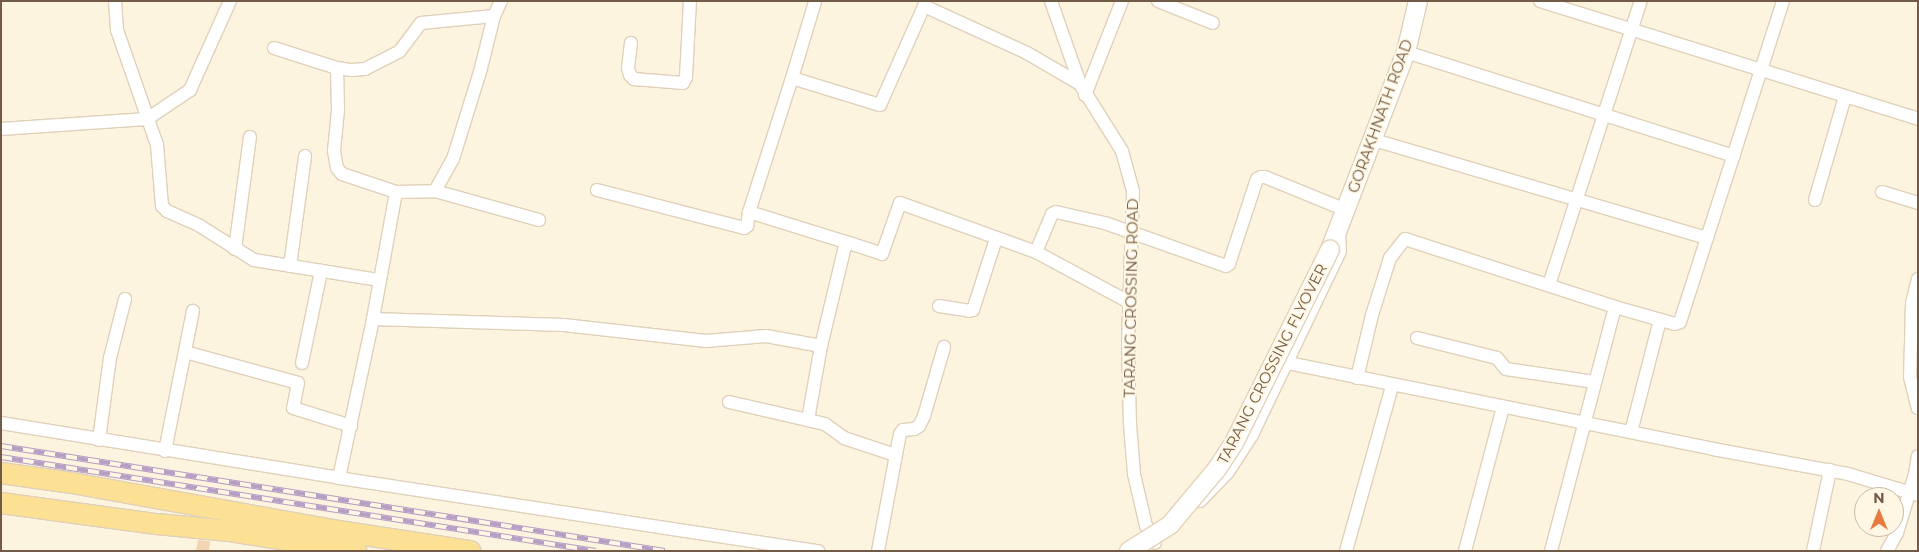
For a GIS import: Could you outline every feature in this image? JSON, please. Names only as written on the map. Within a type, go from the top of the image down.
[{"type":"main road","name":"GORAKHNATH ROAD","points":[[1338,229],[1374,140],[1406,52],[1418,1]]},
{"type":"main road","name":"TARANG CROSSING FLYOVER","points":[[1130,551],[1170,525],[1217,469],[1234,444],[1330,250],[1338,229]]},
{"type":"main road","points":[[1,472],[195,505],[356,551]]},
{"type":"main road","points":[[1,503],[156,524],[230,531],[276,545],[332,543],[470,551]]},
{"type":"street","points":[[114,1],[117,30],[159,155],[162,206],[167,211],[200,226],[254,260],[379,280]]},
{"type":"street","points":[[1,129],[147,119],[190,90],[230,1]]},
{"type":"street","points":[[435,191],[453,159],[480,72],[494,16],[501,1]]},
{"type":"street","points":[[631,43],[628,68],[630,75],[634,79],[683,83],[686,77],[690,1]]},
{"type":"street","points":[[1051,1],[1082,89]]},
{"type":"street","points":[[1082,89],[1122,1]]},
{"type":"street","points":[[1158,1],[1213,23]]},
{"type":"street","points":[[1540,1],[1761,72],[1918,119]]},
{"type":"street","points":[[1549,285],[1641,1]]},
{"type":"street","points":[[1357,378],[1372,315],[1390,258],[1405,239],[1660,320],[1674,324],[1680,322],[1783,1]]},
{"type":"street","points":[[597,190],[742,228],[747,226],[749,212],[815,2]]},
{"type":"street","points":[[792,78],[880,105],[922,9],[927,6],[1027,53],[1082,89]]},
{"type":"street","points":[[274,48],[336,68],[352,70],[365,68],[391,58],[408,43],[417,26],[426,21],[494,16]]},
{"type":"street","points":[[1406,52],[1734,156]]},
{"type":"street","points":[[336,68],[338,110],[334,151],[337,168],[354,179],[396,192],[435,191],[539,220]]},
{"type":"street","name":"TARANG CROSSING ROAD","points":[[1082,89],[1122,151],[1133,191],[1128,343],[1130,424],[1134,474],[1146,526],[1156,542]]},
{"type":"street","points":[[1815,200],[1845,98]]},
{"type":"street","points":[[235,249],[250,138]]},
{"type":"street","points":[[1374,140],[1707,238]]},
{"type":"street","points":[[290,266],[305,156]]},
{"type":"street","points":[[1036,252],[1053,212],[1105,223],[1226,266],[1229,264],[1257,179],[1265,176],[1346,210]]},
{"type":"street","points":[[340,478],[373,320],[396,192]]},
{"type":"street","points":[[1882,192],[1918,203]]},
{"type":"street","points":[[749,212],[882,254],[900,203],[1036,252],[1129,302]]},
{"type":"street","points":[[1130,551],[1156,542],[1179,524],[1228,472],[1252,435],[1340,252],[1338,229]]},
{"type":"street","points":[[939,306],[973,310],[996,239]]},
{"type":"street","points":[[808,420],[821,346],[846,242]]},
{"type":"street","points":[[302,363],[321,271]]},
{"type":"street","points":[[1918,279],[1912,303],[1915,326],[1910,377],[1918,408]]},
{"type":"street","points":[[99,440],[110,358],[125,299]]},
{"type":"street","points":[[1551,551],[1615,306]]},
{"type":"street","points":[[166,451],[193,311]]},
{"type":"street","points":[[373,320],[564,325],[706,342],[766,336],[821,346]]},
{"type":"street","points":[[1631,432],[1660,320]]},
{"type":"street","points":[[1417,338],[1497,358],[1506,369],[1595,382]]},
{"type":"street","points":[[878,551],[901,431],[914,429],[924,416],[944,348]]},
{"type":"street","points":[[185,352],[298,383],[293,408],[351,426]]},
{"type":"street","points":[[1288,363],[1392,386],[1830,470],[1913,494]]},
{"type":"street","points":[[1346,551],[1392,386]]},
{"type":"street","points":[[729,402],[825,424],[844,438],[895,455]]},
{"type":"street","points":[[1466,551],[1503,407]]},
{"type":"street","points":[[1,422],[166,451],[818,551]]},
{"type":"street","points":[[1887,551],[1897,533],[1913,494],[1918,456]]},
{"type":"street","points":[[1813,551],[1830,470]]},
{"type":"building","points":[[198,540],[210,541],[209,551],[196,551]]},
{"type":"railway","points":[[1,446],[665,551]]},
{"type":"railway","points":[[1,457],[596,551]]}]
